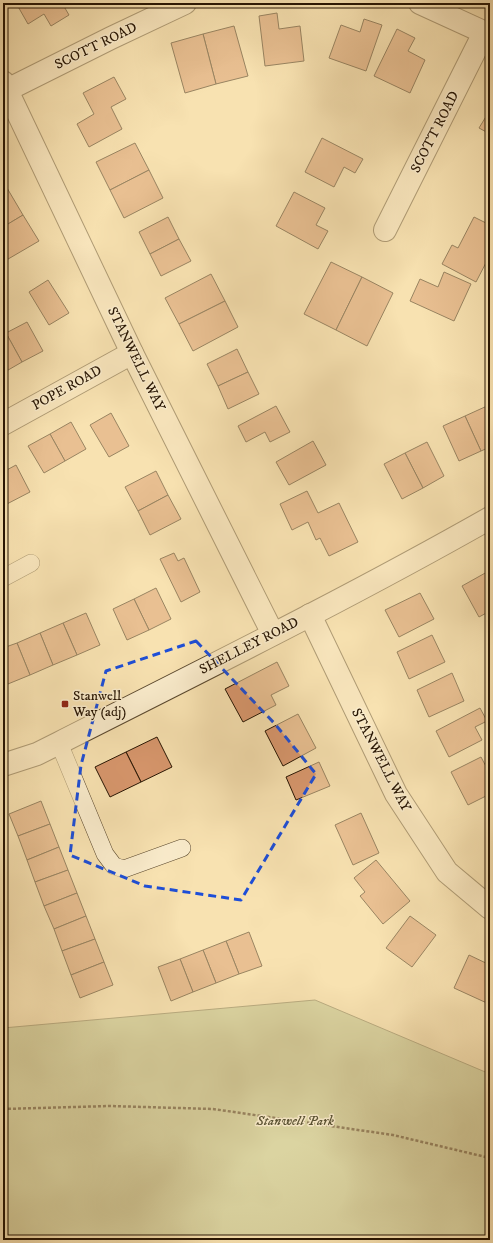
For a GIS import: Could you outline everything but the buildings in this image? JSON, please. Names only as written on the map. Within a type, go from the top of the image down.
[{"type":"street","name":"SCOTT ROAD","points":[[5,86],[185,3]]},
{"type":"street","name":"SCOTT ROAD","points":[[386,230],[487,34],[420,3]]},
{"type":"street","name":"STANWELL WAY","points":[[5,86],[132,353],[273,634]]},
{"type":"street","name":"POPE ROAD","points":[[3,423],[132,353]]},
{"type":"street","name":"SHELLEY ROAD","points":[[3,765],[37,754],[59,743],[310,615],[428,553],[490,518]]},
{"type":"street","name":"STANWELL WAY","points":[[310,615],[396,794],[447,872],[490,908]]},
{"type":"lane","points":[[3,578],[31,563]]},
{"type":"lane","points":[[59,743],[105,854],[114,866],[124,869],[182,848]]},
{"type":"path","points":[[3,1109],[110,1106],[213,1110],[393,1135],[490,1158]]},
{"type":"highlighted area","points":[[196,641],[275,724],[316,774],[241,900],[145,886],[70,855],[81,765],[106,671]]},
{"type":"green space","name":"Stanwell Park","points":[[315,1000],[490,1074],[490,1240],[3,1240],[3,1028]]},
{"type":"place","name":"Stanwell Way (adj)","points":[[65,704]]}]
